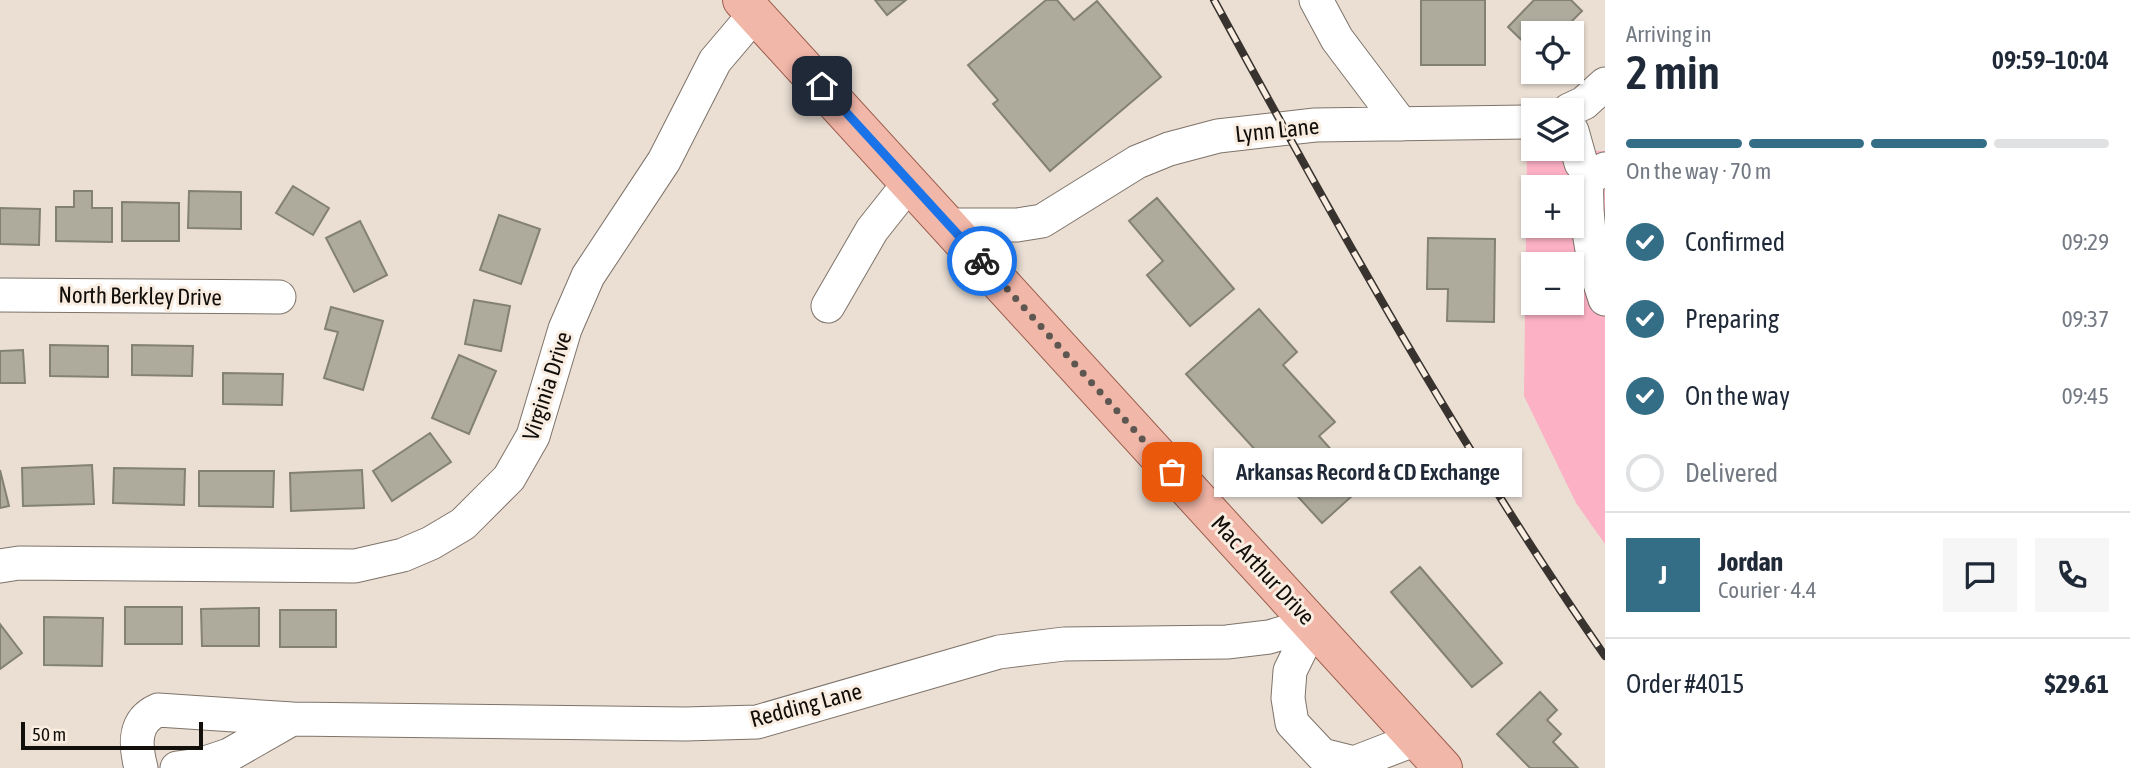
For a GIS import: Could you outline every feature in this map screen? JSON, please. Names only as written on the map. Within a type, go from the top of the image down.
[{"type":"main road","name":"Mac Arthur Drive","points":[[748,7],[950,225],[1443,768]]},
{"type":"street","points":[[1316,0],[1337,39],[1401,124]]},
{"type":"street","name":"Virginia Drive","points":[[0,566],[46,563],[355,566],[403,555],[431,543],[463,524],[500,488],[524,455],[546,398],[565,329],[587,276],[664,161],[715,61],[748,7]]},
{"type":"street","points":[[1584,103],[1605,84]]},
{"type":"street","name":"Lynn Lane","points":[[985,264],[1042,221],[1096,186],[1169,149],[1259,130],[1315,125],[1521,122]]},
{"type":"street","points":[[1580,161],[1598,173]]},
{"type":"street","points":[[1598,173],[1587,179],[1586,196],[1595,270],[1605,299]]},
{"type":"street","points":[[828,306],[872,230],[910,182]]},
{"type":"street","name":"Lynn Lane","points":[[950,225],[1017,225],[1042,221]]},
{"type":"street","name":"North Berkley Drive","points":[[7,296],[279,298]]},
{"type":"street","points":[[1313,624],[1290,671],[1287,698],[1292,723],[1322,755],[1354,763],[1416,738]]},
{"type":"street","name":"Redding Lane","points":[[141,768],[135,742],[141,724],[148,715],[158,710],[292,719],[685,724],[757,722],[999,652],[1064,644],[1227,642],[1269,637],[1313,624]]},
{"type":"street","points":[[177,768],[199,765],[229,755],[292,719]]},
{"type":"shaded area","points":[[1584,150],[1605,151],[1605,544],[1576,503],[1524,396],[1525,315],[1584,315],[1584,252],[1526,252],[1526,238],[1584,238],[1584,175],[1527,175],[1527,161],[1584,161]]},
{"type":"building","points":[[875,0],[906,0],[887,15]]},
{"type":"building","points":[[1046,0],[1057,0],[1074,20],[1097,1],[1161,77],[1050,171],[993,104],[998,100],[968,65]]},
{"type":"building","points":[[1421,0],[1485,0],[1485,65],[1421,65]]},
{"type":"building","points":[[1534,0],[1571,0],[1582,11],[1572,21],[1521,21],[1521,39],[1508,27]]},
{"type":"building","points":[[293,186],[329,208],[313,235],[276,213]]},
{"type":"building","points":[[74,191],[92,191],[92,208],[112,208],[112,242],[56,241],[56,207],[74,207]]},
{"type":"building","points":[[189,191],[241,192],[241,229],[188,228]]},
{"type":"building","points":[[1157,198],[1234,289],[1190,326],[1147,275],[1163,261],[1129,221]]},
{"type":"building","points":[[122,202],[179,203],[179,241],[122,241]]},
{"type":"building","points":[[0,208],[40,209],[39,245],[0,244]]},
{"type":"building","points":[[499,215],[540,229],[521,284],[480,270]]},
{"type":"building","points":[[360,221],[387,275],[354,292],[326,238]]},
{"type":"building","points":[[1428,238],[1495,239],[1494,322],[1447,321],[1448,289],[1427,289]]},
{"type":"building","points":[[474,300],[510,306],[501,351],[465,344]]},
{"type":"building","points":[[331,307],[383,321],[363,390],[324,378],[338,332],[325,329]]},
{"type":"building","points":[[1259,309],[1297,352],[1283,365],[1335,422],[1319,436],[1363,486],[1322,523],[1186,374]]},
{"type":"building","points":[[50,345],[108,346],[108,377],[50,376]]},
{"type":"building","points":[[132,345],[193,346],[192,376],[132,375]]},
{"type":"building","points":[[23,350],[25,383],[0,383],[0,351]]},
{"type":"building","points":[[459,355],[496,371],[469,434],[432,418]]},
{"type":"building","points":[[223,373],[283,374],[282,405],[223,404]]},
{"type":"building","points":[[430,433],[451,462],[392,501],[373,471]]},
{"type":"building","points":[[92,465],[94,504],[23,506],[22,468]]},
{"type":"building","points":[[114,468],[185,469],[184,505],[113,503]]},
{"type":"building","points":[[0,470],[9,506],[0,508]]},
{"type":"building","points":[[362,470],[364,508],[291,511],[290,473]]},
{"type":"building","points":[[199,471],[274,471],[273,507],[199,506]]},
{"type":"building","points":[[1420,567],[1502,663],[1472,687],[1391,592]]},
{"type":"building","points":[[125,607],[182,607],[182,644],[125,644]]},
{"type":"building","points":[[259,608],[259,646],[202,646],[201,609]]},
{"type":"building","points":[[280,610],[336,610],[336,647],[280,647]]},
{"type":"building","points":[[44,617],[103,618],[102,666],[44,665]]},
{"type":"building","points":[[0,624],[22,653],[0,669]]},
{"type":"building","points":[[1540,692],[1557,710],[1547,720],[1561,734],[1553,742],[1578,768],[1530,768],[1497,734]]},
{"type":"railway","points":[[1214,0],[1400,333],[1499,496],[1605,656]]},
{"type":"way so far","points":[[982,261],[1172,472]]},
{"type":"place","name":"Arkansas Record & CD Exchange","points":[[1172,472]]},
{"type":"route","points":[[822,86],[982,261]]}]
